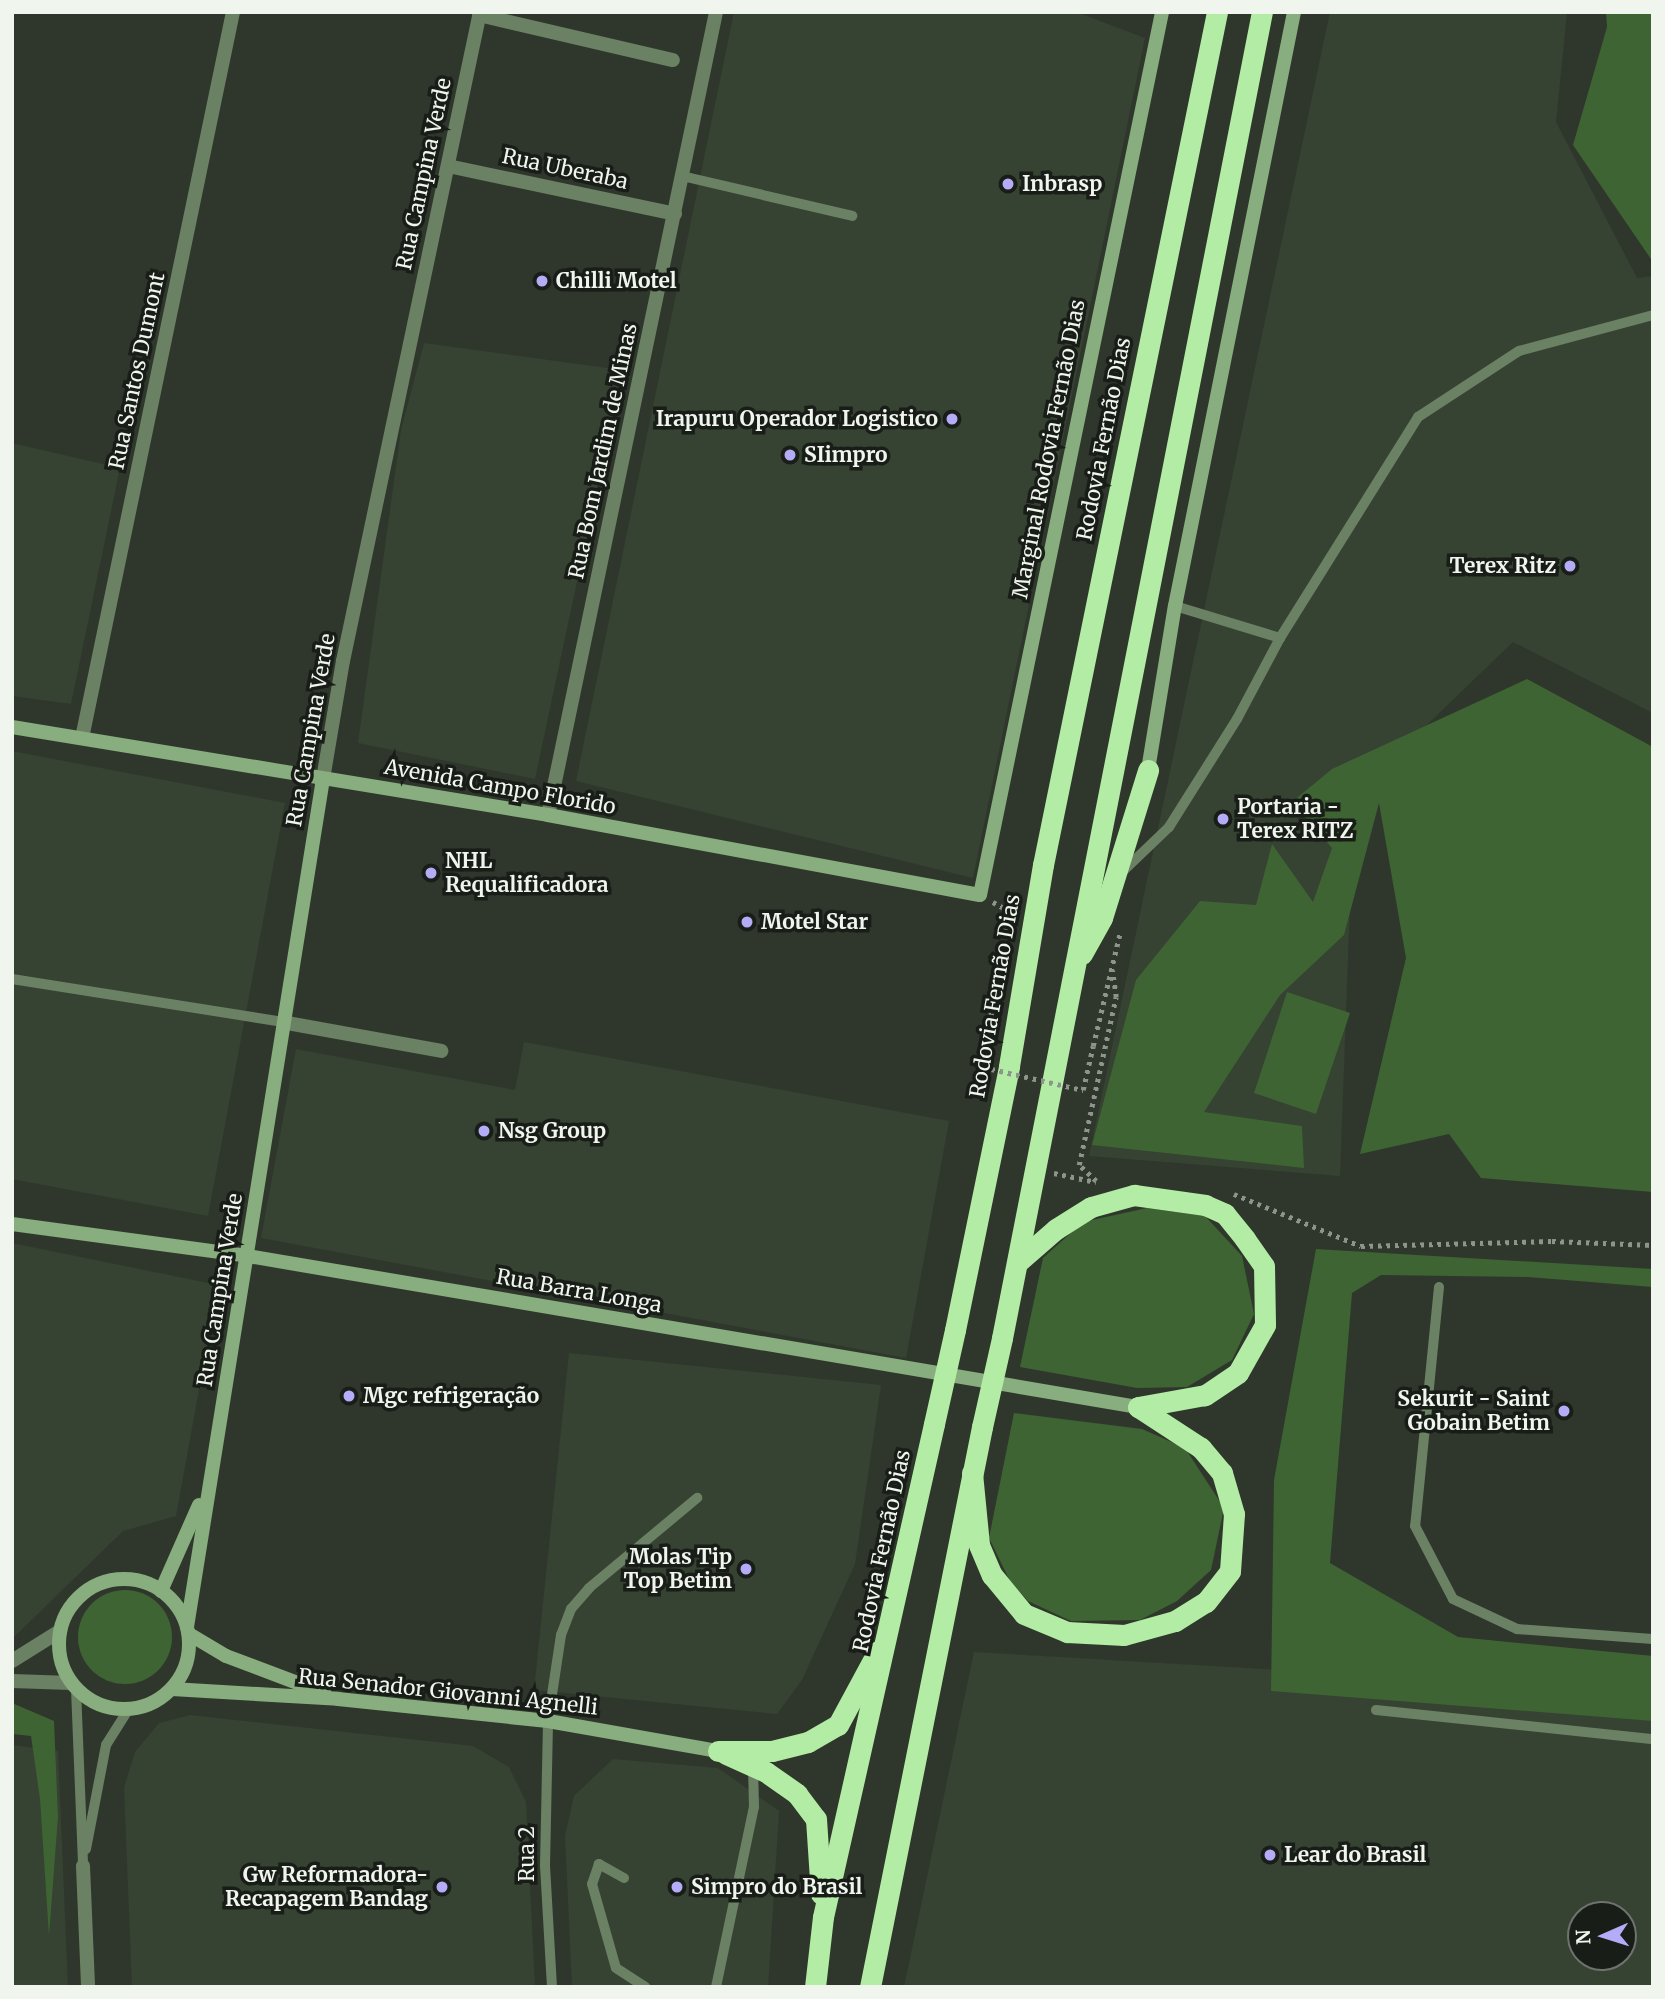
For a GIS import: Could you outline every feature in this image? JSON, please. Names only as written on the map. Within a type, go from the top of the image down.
[{"type":"highway","name":"Rodovia Fernão Dias","points":[[815,1987],[823,1917],[955,1330],[1024,913],[1217,12]]},
{"type":"highway","points":[[870,1987],[972,1473],[1019,1261],[1072,971],[1262,12]]},
{"type":"highway","points":[[1072,971],[1102,918],[1148,770]]},
{"type":"highway","points":[[1019,1261],[1056,1228],[1091,1207],[1134,1195],[1206,1205],[1225,1214],[1264,1266],[1265,1325],[1238,1373],[1205,1395],[1138,1408]]},
{"type":"highway","points":[[972,1473],[979,1545],[992,1575],[1024,1614],[1067,1632],[1113,1634],[1175,1622],[1206,1601],[1230,1571],[1234,1514],[1222,1473],[1201,1448],[1138,1408]]},
{"type":"highway","points":[[718,1751],[772,1751],[808,1742],[838,1725],[890,1628]]},
{"type":"highway","points":[[718,1751],[754,1766],[797,1794],[816,1819],[823,1917]]},
{"type":"highway","points":[[881,1922],[881,1987]]},
{"type":"main road","name":"Marginal Rodovia Fernão Dias","points":[[979,895],[1161,12]]},
{"type":"main road","points":[[1148,770],[1175,606],[1294,12]]},
{"type":"main road","name":"Avenida Campo Florido","points":[[12,727],[548,815],[979,895]]},
{"type":"main road","name":"Rua Campina Verde","points":[[188,1631],[282,1022],[323,779]]},
{"type":"main road","name":"Rua Barra Longa","points":[[12,1224],[247,1256],[1138,1408]]},
{"type":"main road","name":"Rua Campina Verde","points":[[160,1591],[195,1519],[213,1460]]},
{"type":"main road","points":[[132,1579],[160,1591],[179,1609],[188,1631],[187,1664],[172,1689],[160,1700],[128,1710],[100,1704],[74,1686],[59,1648],[60,1630],[67,1612],[95,1586],[132,1579]]},
{"type":"main road","points":[[188,1631],[226,1656],[338,1699]]},
{"type":"main road","name":"Rua Senador Giovanni Agnelli","points":[[172,1689],[338,1699],[548,1721],[718,1751]]},
{"type":"street","name":"Rua Santos Dumont","points":[[82,738],[233,12]]},
{"type":"street","name":"Rua Bom Jardim de Minas","points":[[548,815],[716,12]]},
{"type":"street","points":[[479,14],[673,60]]},
{"type":"street","name":"Rua Campina Verde","points":[[323,779],[343,661],[479,14]]},
{"type":"street","name":"Rua Uberaba","points":[[447,166],[675,214]]},
{"type":"street","points":[[282,1022],[441,1051]]},
{"type":"street","points":[[12,1661],[60,1630]]},
{"type":"street","points":[[12,1681],[74,1686]]},
{"type":"street","points":[[83,1867],[88,1987]]},
{"type":"lane","points":[[682,176],[852,216]]},
{"type":"lane","points":[[1115,878],[1169,827],[1237,719],[1280,638],[1418,417],[1519,351],[1653,315]]},
{"type":"lane","points":[[1175,606],[1280,638]]},
{"type":"lane","points":[[12,979],[282,1022]]},
{"type":"lane","points":[[1439,1286],[1415,1526],[1453,1599],[1517,1629],[1653,1639]]},
{"type":"lane","name":"Rua 2","points":[[552,1987],[545,1866],[548,1721],[561,1635],[571,1609],[589,1588],[697,1498]]},
{"type":"lane","points":[[74,1686],[83,1867]]},
{"type":"lane","points":[[83,1867],[106,1745],[128,1710]]},
{"type":"lane","points":[[1376,1710],[1653,1739]]},
{"type":"lane","points":[[716,1987],[754,1807],[754,1766]]},
{"type":"lane","points":[[624,1878],[599,1864],[592,1884],[616,1968],[645,1987]]},
{"type":"path","points":[[979,895],[1024,913]]},
{"type":"path","points":[[1024,913],[1007,916],[983,1067],[1083,1090],[1111,966],[1116,997],[1079,1165],[1098,1182]]},
{"type":"path","points":[[1036,1169],[1111,1183]]},
{"type":"path","points":[[1230,1194],[1362,1247],[1552,1241],[1653,1245]]},
{"type":"shaded area","points":[[734,12],[1076,12],[1145,38],[973,878],[576,781]]},
{"type":"shaded area","name":"Terex Ritz","points":[[1330,12],[1567,12],[1556,122],[1637,278],[1653,276],[1653,713],[1513,642],[1354,795],[1340,1176],[1089,1156]]},
{"type":"shaded area","points":[[424,343],[622,370],[535,779],[358,743],[401,430]]},
{"type":"shaded area","points":[[12,443],[120,468],[71,704],[12,696]]},
{"type":"shaded area","points":[[12,751],[285,803],[208,1216],[12,1179]]},
{"type":"shaded area","points":[[524,1042],[949,1121],[906,1358],[261,1238],[296,1049],[515,1090]]},
{"type":"shaded area","points":[[12,1243],[218,1285],[176,1516],[123,1531],[12,1639]]},
{"type":"shaded area","name":"Molas Tip Top Betim","points":[[569,1353],[881,1385],[855,1564],[802,1680],[777,1714],[534,1690]]},
{"type":"shaded area","name":"Lear do Brasil","points":[[974,1652],[1653,1692],[1653,1987],[904,1987]]},
{"type":"shaded area","points":[[190,1715],[473,1746],[509,1767],[526,1802],[535,1987],[132,1987],[124,1788],[135,1752],[159,1723]]},
{"type":"shaded area","points":[[12,1745],[58,1751],[68,1987],[12,1987]]},
{"type":"shaded area","points":[[613,1759],[718,1768],[779,1811],[768,1987],[572,1987],[565,1836],[574,1796]]},
{"type":"green space","points":[[1606,12],[1653,12],[1653,262],[1573,145],[1607,27]]},
{"type":"green space","points":[[1527,679],[1653,747],[1653,1192],[1481,1178],[1449,1134],[1360,1154],[1406,958],[1379,803],[1344,935],[1280,995],[1204,1112],[1302,1126],[1304,1168],[1092,1145],[1136,980],[1200,901],[1256,905],[1272,844],[1313,902],[1332,848],[1292,802],[1332,769]]},
{"type":"green space","points":[[1287,992],[1350,1013],[1316,1114],[1254,1093]]},
{"type":"green space","points":[[1147,1208],[1205,1216],[1242,1256],[1254,1314],[1232,1360],[1187,1387],[1137,1388],[1020,1367],[1043,1258],[1083,1222]]},
{"type":"green space","points":[[1316,1249],[1653,1269],[1653,1287],[1528,1277],[1381,1275],[1352,1293],[1330,1563],[1458,1637],[1653,1656],[1653,1721],[1271,1691],[1274,1480]]},
{"type":"green space","points":[[1014,1413],[1142,1429],[1185,1448],[1224,1508],[1211,1570],[1177,1601],[1140,1620],[1071,1621],[1028,1601],[1010,1581],[989,1538]]},
{"type":"green space","points":[[125,1590],[143,1593],[158,1604],[169,1619],[172,1637],[169,1655],[158,1670],[143,1681],[125,1684],[107,1681],[92,1670],[81,1655],[78,1637],[81,1619],[92,1604],[107,1593]]},
{"type":"green space","points":[[12,1703],[54,1721],[58,1817],[49,1936],[40,1799],[31,1736],[12,1734]]},
{"type":"place","name":"Inbrasp","points":[[1008,184]]},
{"type":"place","name":"Chilli Motel","points":[[542,281]]},
{"type":"place","name":"Irapuru Operador Logistico","points":[[952,419]]},
{"type":"place","name":"SIimpro","points":[[790,455]]},
{"type":"place","name":"Terex Ritz","points":[[1570,566]]},
{"type":"place","name":"Portaria - Terex RITZ","points":[[1223,819]]},
{"type":"place","name":"NHL Requalificadora","points":[[431,873]]},
{"type":"place","name":"Motel Star","points":[[747,922]]},
{"type":"place","name":"Nsg Group","points":[[484,1131]]},
{"type":"place","name":"Mgc refrigeração","points":[[349,1396]]},
{"type":"place","name":"Sekurit - Saint Gobain Betim","points":[[1564,1411]]},
{"type":"place","name":"Molas Tip Top Betim","points":[[746,1569]]},
{"type":"place","name":"Lear do Brasil","points":[[1270,1855]]},
{"type":"place","name":"Gw Reformadora- Recapagem Bandag","points":[[442,1887]]},
{"type":"place","name":"Simpro do Brasil","points":[[677,1887]]}]
